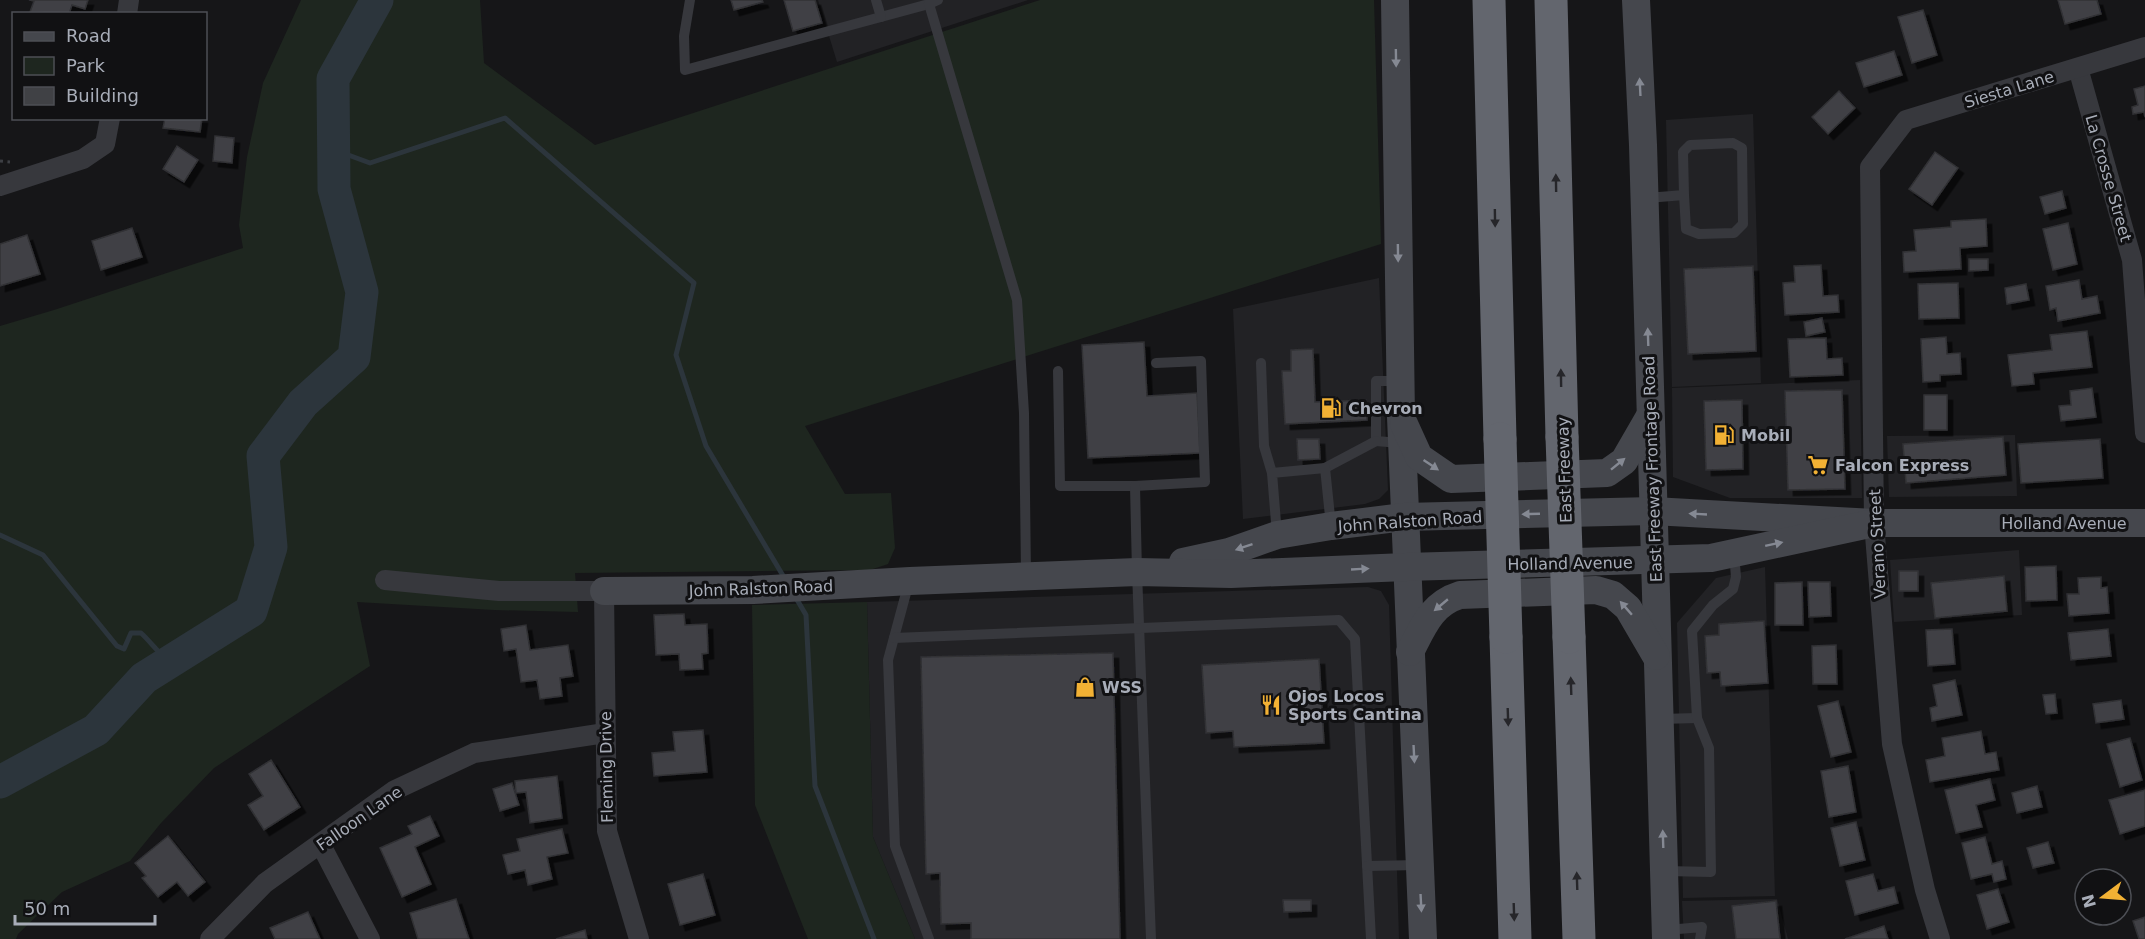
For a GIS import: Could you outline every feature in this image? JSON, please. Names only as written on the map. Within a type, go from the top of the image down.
[{"type":"highway","points":[[1475,0],[1494,160]]},
{"type":"highway","points":[[1489,0],[1515,939]]},
{"type":"highway","name":"East Freeway","points":[[1551,0],[1562,437],[1579,939]]},
{"type":"highway","points":[[1554,110],[1563,0]]},
{"type":"main road","points":[[1395,0],[1400,381],[1398,436],[1404,518],[1422,939]]},
{"type":"main road","name":"East Freeway Frontage Road","points":[[1636,0],[1666,934]]},
{"type":"main road","points":[[1398,436],[1419,457],[1451,479],[1607,473],[1624,461],[1650,416]]},
{"type":"main road","name":"John Ralston Road","points":[[1137,572],[1229,552],[1277,536],[1331,526],[1404,518],[1653,511]]},
{"type":"main road","name":"Holland Avenue","points":[[1653,511],[1874,523],[2145,523]]},
{"type":"main road","name":"Holland Avenue","points":[[1406,567],[1711,558],[1874,523]]},
{"type":"main road","name":"John Ralston Road","points":[[604,591],[753,590],[1137,572],[1231,574],[1406,567]]},
{"type":"main road","points":[[1409,654],[1429,616],[1439,604],[1449,598],[1460,595],[1596,590],[1613,595],[1628,608],[1657,657]]},
{"type":"street","name":"Siesta Lane","points":[[1884,148],[1906,120],[2145,46]]},
{"type":"street","name":"La Crosse Street","points":[[2078,68],[2132,260],[2145,433]]},
{"type":"street","points":[[0,186],[83,159],[105,144],[110,120]]},
{"type":"street","name":"Verano Street","points":[[1884,148],[1870,167],[1874,523],[1892,744],[1925,890],[1940,939]]},
{"type":"street","name":"John Ralston Road","points":[[385,580],[499,591],[604,591]]},
{"type":"street","name":"Fleming Drive","points":[[604,591],[607,831],[639,939]]},
{"type":"street","name":"Falloon Lane","points":[[210,939],[265,883],[395,790],[474,753],[605,734]]},
{"type":"street","points":[[321,845],[370,939]]},
{"type":"lane","points":[[690,0],[684,36],[685,70],[934,2],[1017,300],[1024,413],[1026,576]]},
{"type":"lane","points":[[876,0],[881,17]]},
{"type":"lane","points":[[1733,143],[1742,148],[1743,224],[1734,233],[1698,234],[1686,229],[1684,195],[1683,152],[1690,145],[1733,143]]},
{"type":"lane","points":[[1644,199],[1684,195]]},
{"type":"lane","points":[[1058,371],[1060,486],[1135,486],[1205,482],[1201,362],[1156,363]]},
{"type":"lane","points":[[1261,363],[1264,446],[1272,473],[1277,536]]},
{"type":"lane","points":[[1272,473],[1325,468],[1398,436]]},
{"type":"lane","points":[[1325,468],[1331,526]]},
{"type":"lane","points":[[1135,486],[1151,939]]},
{"type":"lane","points":[[1664,871],[1711,872],[1709,748],[1697,718],[1692,631],[1713,605],[1733,589],[1736,577],[1734,553]]},
{"type":"lane","points":[[910,581],[888,660],[895,846],[928,939]]},
{"type":"lane","points":[[894,638],[1339,620],[1355,639],[1371,939]]},
{"type":"lane","points":[[1660,719],[1697,718]]},
{"type":"lane","points":[[1367,866],[1419,865]]},
{"type":"lane","points":[[1666,934],[1702,927],[1700,939]]},
{"type":"shaded area","points":[[818,0],[1028,0],[837,62]]},
{"type":"shaded area","points":[[1753,114],[1761,383],[1672,387],[1666,120]]},
{"type":"shaded area","points":[[1379,278],[1388,490],[1379,499],[1365,504],[1243,519],[1233,309]]},
{"type":"shaded area","points":[[1860,380],[1862,498],[1730,498],[1673,477],[1672,388]]},
{"type":"shaded area","points":[[2015,435],[2017,496],[1889,497],[1887,436]]},
{"type":"shaded area","points":[[2019,550],[2022,615],[1894,622],[1890,560]]},
{"type":"shaded area","points":[[1765,567],[1775,896],[1683,898],[1677,623],[1716,578]]},
{"type":"shaded area","points":[[1368,587],[1381,591],[1389,605],[1399,939],[915,939],[873,837],[867,602]]},
{"type":"shaded area","points":[[1777,899],[1788,939],[1684,939],[1682,901]]},
{"type":"green space","points":[[301,0],[480,0],[484,63],[595,145],[1040,0],[1374,0],[1381,244],[805,426],[845,494],[891,493],[895,548],[888,564],[870,570],[575,573],[578,612],[357,602],[370,666],[214,768],[161,823],[130,861],[62,892],[18,934],[16,939],[0,939],[0,326],[243,248],[239,225],[247,157],[263,83]]},
{"type":"green space","points":[[867,602],[873,837],[915,939],[808,939],[755,805],[752,605]]},
{"type":"building","points":[[29,0],[88,0],[85,9],[72,5],[70,12],[30,12],[34,1]]},
{"type":"building","points":[[731,0],[762,0],[763,2],[734,10]]},
{"type":"building","points":[[784,0],[815,0],[822,23],[793,31]]},
{"type":"building","points":[[2058,0],[2097,0],[2101,14],[2065,24]]},
{"type":"building","points":[[1923,10],[1937,55],[1912,63],[1898,17]]},
{"type":"building","points":[[1894,51],[1902,75],[1864,87],[1856,63]]},
{"type":"building","points":[[2145,86],[2145,117],[2144,112],[2133,114],[2132,107],[2138,105],[2134,89]]},
{"type":"building","points":[[1839,91],[1855,108],[1828,134],[1812,117]]},
{"type":"building","points":[[165,120],[202,120],[200,132],[163,128]]},
{"type":"building","points":[[215,136],[234,138],[232,163],[213,161]]},
{"type":"building","points":[[177,146],[198,160],[184,182],[163,169]]},
{"type":"building","points":[[1935,152],[1958,168],[1932,205],[1909,189]]},
{"type":"building","points":[[2062,191],[2066,208],[2045,214],[2040,197]]},
{"type":"building","points":[[1986,219],[1987,246],[1960,248],[1961,269],[1904,272],[1903,252],[1916,251],[1914,230],[1951,227],[1951,221]]},
{"type":"building","points":[[2068,223],[2077,264],[2053,270],[2043,229]]},
{"type":"building","points":[[132,228],[142,257],[101,270],[92,241]]},
{"type":"building","points":[[27,235],[40,274],[0,286],[0,244]]},
{"type":"building","points":[[1969,259],[1988,259],[1988,270],[1969,271]]},
{"type":"building","points":[[1821,265],[1823,296],[1838,295],[1839,312],[1785,315],[1783,283],[1795,282],[1794,266]]},
{"type":"building","points":[[1753,266],[1756,351],[1688,354],[1684,269]]},
{"type":"building","points":[[2079,280],[2082,299],[2097,296],[2100,313],[2058,321],[2056,308],[2050,310],[2046,286]]},
{"type":"building","points":[[1958,283],[1959,318],[1919,319],[1918,284]]},
{"type":"building","points":[[2026,284],[2029,300],[2007,304],[2005,288]]},
{"type":"building","points":[[1822,318],[1825,332],[1806,336],[1804,322]]},
{"type":"building","points":[[2087,331],[2092,367],[2033,373],[2034,384],[2012,386],[2008,355],[2052,350],[2050,335]]},
{"type":"building","points":[[1946,337],[1947,354],[1960,353],[1961,374],[1940,375],[1940,381],[1923,382],[1921,339]]},
{"type":"building","points":[[1826,338],[1827,359],[1842,358],[1843,375],[1790,377],[1788,339]]},
{"type":"building","points":[[1144,342],[1147,396],[1197,393],[1200,453],[1088,458],[1082,345]]},
{"type":"building","points":[[1313,349],[1315,402],[1366,400],[1367,420],[1285,424],[1282,371],[1291,371],[1291,350]]},
{"type":"building","points":[[2092,388],[2096,417],[2061,421],[2059,406],[2071,405],[2070,391]]},
{"type":"building","points":[[1842,390],[1845,489],[1788,490],[1785,391]]},
{"type":"building","points":[[1924,395],[1947,395],[1947,430],[1924,430]]},
{"type":"building","name":"Mobil","points":[[1742,400],[1743,469],[1706,470],[1704,401]]},
{"type":"building","points":[[2003,437],[2006,475],[1906,483],[1903,444]]},
{"type":"building","points":[[1297,439],[1319,439],[1320,459],[1298,460]]},
{"type":"building","points":[[2100,439],[2103,478],[2021,483],[2018,444]]},
{"type":"building","points":[[2056,566],[2057,600],[2026,601],[2025,567]]},
{"type":"building","points":[[1899,571],[1918,571],[1918,591],[1899,591]]},
{"type":"building","points":[[2004,576],[2007,611],[1935,618],[1931,583]]},
{"type":"building","points":[[2101,577],[2101,588],[2107,587],[2109,613],[2069,616],[2067,594],[2079,594],[2078,578]]},
{"type":"building","points":[[1802,582],[1803,625],[1775,625],[1775,583]]},
{"type":"building","points":[[1808,582],[1830,582],[1831,616],[1809,617]]},
{"type":"building","points":[[684,614],[685,625],[707,624],[708,653],[702,654],[703,669],[680,670],[679,654],[656,655],[654,615]]},
{"type":"building","points":[[1764,621],[1768,683],[1721,686],[1720,672],[1707,673],[1705,636],[1719,635],[1719,624]]},
{"type":"building","points":[[526,625],[530,650],[568,645],[573,676],[560,678],[562,696],[540,699],[537,680],[521,682],[516,649],[504,651],[501,629]]},
{"type":"building","points":[[1952,629],[1955,664],[1928,666],[1926,630]]},
{"type":"building","points":[[2108,629],[2111,656],[2071,660],[2068,633]]},
{"type":"building","points":[[1836,645],[1837,684],[1813,684],[1812,646]]},
{"type":"building","points":[[1113,653],[1120,939],[971,939],[971,923],[941,924],[940,873],[926,874],[921,657]]},
{"type":"building","points":[[1319,659],[1324,743],[1234,747],[1233,731],[1206,733],[1202,665]]},
{"type":"building","points":[[1955,680],[1962,715],[1932,721],[1930,708],[1937,706],[1933,685]]},
{"type":"building","points":[[2055,694],[2057,713],[2046,714],[2043,695]]},
{"type":"building","points":[[2121,700],[2124,719],[2096,723],[2093,704]]},
{"type":"building","points":[[1838,701],[1851,752],[1831,757],[1818,706]]},
{"type":"building","points":[[703,730],[707,772],[654,776],[652,753],[675,751],[673,732]]},
{"type":"building","points":[[1981,731],[1985,754],[1996,752],[1999,770],[1930,782],[1926,760],[1945,756],[1942,738]]},
{"type":"building","points":[[2130,738],[2142,780],[2120,787],[2107,744]]},
{"type":"building","points":[[271,760],[300,807],[264,830],[248,805],[263,796],[249,774]]},
{"type":"building","points":[[1848,766],[1856,812],[1829,817],[1821,771]]},
{"type":"building","points":[[557,776],[562,818],[530,823],[526,792],[516,793],[515,781]]},
{"type":"building","points":[[1990,779],[1995,800],[1976,805],[1982,827],[1956,833],[1945,790]]},
{"type":"building","points":[[512,783],[519,805],[500,811],[493,789]]},
{"type":"building","points":[[2037,786],[2042,807],[2017,813],[2012,793]]},
{"type":"building","points":[[2145,790],[2145,826],[2120,834],[2109,800]]},
{"type":"building","points":[[430,816],[439,836],[415,847],[431,884],[402,897],[380,848],[412,834],[408,826]]},
{"type":"building","points":[[1856,822],[1865,860],[1840,866],[1831,828]]},
{"type":"building","points":[[562,829],[568,853],[547,857],[552,879],[528,885],[525,870],[508,874],[503,855],[520,851],[517,839]]},
{"type":"building","points":[[168,836],[205,882],[188,896],[177,882],[158,897],[142,878],[146,876],[135,863]]},
{"type":"building","points":[[1985,837],[1992,864],[2002,861],[2006,879],[1994,882],[1992,874],[1971,879],[1962,843]]},
{"type":"building","points":[[2048,842],[2054,863],[2033,868],[2027,848]]},
{"type":"building","points":[[703,874],[715,915],[680,925],[668,884]]},
{"type":"building","points":[[1873,874],[1878,891],[1894,887],[1898,903],[1855,915],[1846,881]]},
{"type":"building","points":[[1998,889],[2009,922],[1987,929],[1977,895]]},
{"type":"building","points":[[456,899],[469,939],[418,939],[410,913]]},
{"type":"building","points":[[1283,900],[1311,900],[1311,911],[1284,912]]},
{"type":"building","points":[[1776,901],[1780,939],[1736,939],[1732,906]]},
{"type":"building","points":[[308,912],[320,939],[275,939],[270,928]]},
{"type":"building","points":[[2145,917],[2145,939],[2139,939],[2133,921]]},
{"type":"building","points":[[1884,926],[1888,939],[1845,939]]},
{"type":"building","points":[[585,930],[587,939],[556,939]]},
{"type":"waterway","points":[[0,782],[96,730],[144,678],[251,611],[271,547],[263,456],[303,403],[354,357],[362,292],[334,189],[333,79],[377,0]]},
{"type":"waterway","points":[[332,149],[370,163],[505,118],[694,283],[676,355],[706,446],[785,579]]},
{"type":"waterway","points":[[0,535],[43,555],[117,646],[124,649],[131,633],[141,633],[171,662]]},
{"type":"waterway","points":[[796,598],[806,615],[815,786],[874,939]]},
{"type":"place","name":"Chevron","points":[[1331,408]]},
{"type":"place","name":"Mobil","points":[[1724,435]]},
{"type":"place","name":"Falcon Express","points":[[1818,465]]},
{"type":"place","name":"WSS","points":[[1085,687]]},
{"type":"place","name":"Ojos Locos Sports Cantina","points":[[1271,705]]}]
